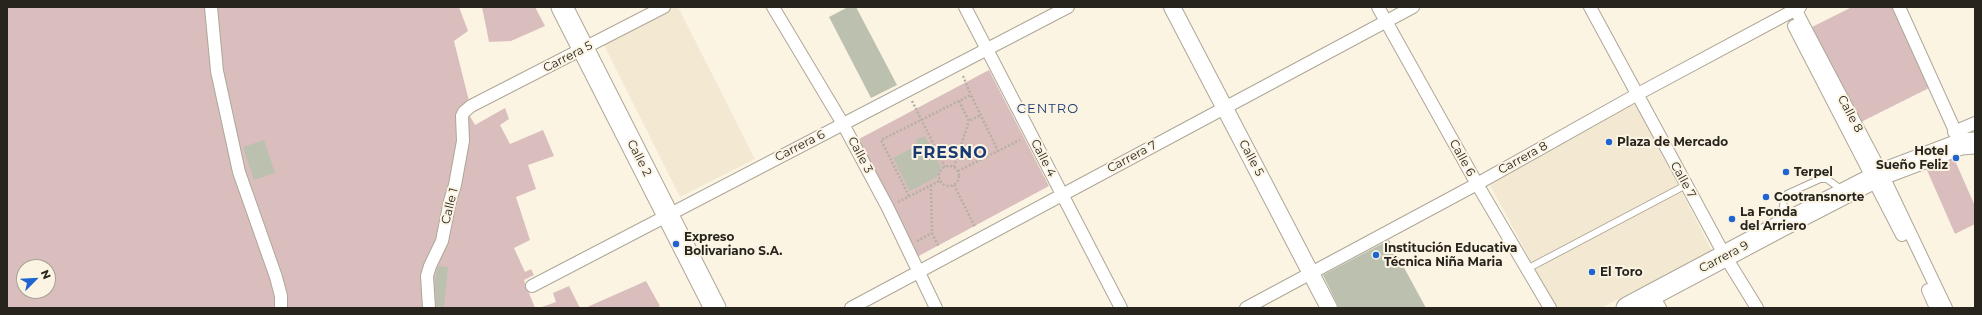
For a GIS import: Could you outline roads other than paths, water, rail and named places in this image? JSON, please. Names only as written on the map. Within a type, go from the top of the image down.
[{"type":"highway","name":"Calle 2","points":[[562,7],[715,308]]},
{"type":"highway","name":"Carrera 9","points":[[1627,308],[1656,302],[1725,256],[1781,226],[1878,176],[1964,140]]},
{"type":"street","points":[[211,7],[218,71],[239,172],[276,277],[281,296],[281,308]]},
{"type":"street","name":"Carrera 5","points":[[471,106],[583,50],[664,7]]},
{"type":"street","name":"Calle 3","points":[[773,7],[844,124],[888,208],[917,273],[936,308]]},
{"type":"street","name":"Calle 4","points":[[965,7],[1121,308]]},
{"type":"street","name":"Carrera 6","points":[[532,286],[1068,7]]},
{"type":"street","name":"Calle 5","points":[[1172,7],[1329,308]]},
{"type":"street","name":"Calle 6","points":[[1378,7],[1477,184],[1550,308]]},
{"type":"street","name":"Carrera 7","points":[[852,308],[1413,7]]},
{"type":"street","name":"Calle 7","points":[[1590,7],[1636,95],[1725,256],[1757,308]]},
{"type":"street","points":[[1899,7],[1964,140]]},
{"type":"street","name":"Carrera 8","points":[[1246,308],[1477,184],[1794,9]]},
{"type":"street","name":"Calle 8","points":[[1794,9],[1946,308]]},
{"type":"street","name":"Calle 1","points":[[429,308],[428,270],[442,241],[450,200],[455,185],[463,141],[462,116],[471,106]]},
{"type":"street","points":[[1964,140],[1975,123]]},
{"type":"street","name":"Calle 8","points":[[1878,176],[1936,308]]},
{"type":"lane","points":[[1527,269],[1686,185]]},
{"type":"place","name":"Plaza de Mercado","points":[[1609,142]]},
{"type":"place","name":"Hotel Sueño Feliz","points":[[1956,158]]},
{"type":"place","name":"Terpel","points":[[1786,172]]},
{"type":"place","name":"Cootransnorte","points":[[1766,197]]},
{"type":"place","name":"La Fonda del Arriero","points":[[1732,219]]},
{"type":"place","name":"Expreso Bolivariano S.A.","points":[[676,244]]},
{"type":"place","name":"Institución Educativa Técnica Niña Maria","points":[[1376,255]]},
{"type":"place","name":"El Toro","points":[[1592,272]]},
{"type":"district","name":"CENTRO","points":[[1048,109]]},
{"type":"district","name":"FRESNO","points":[[950,153]]}]
